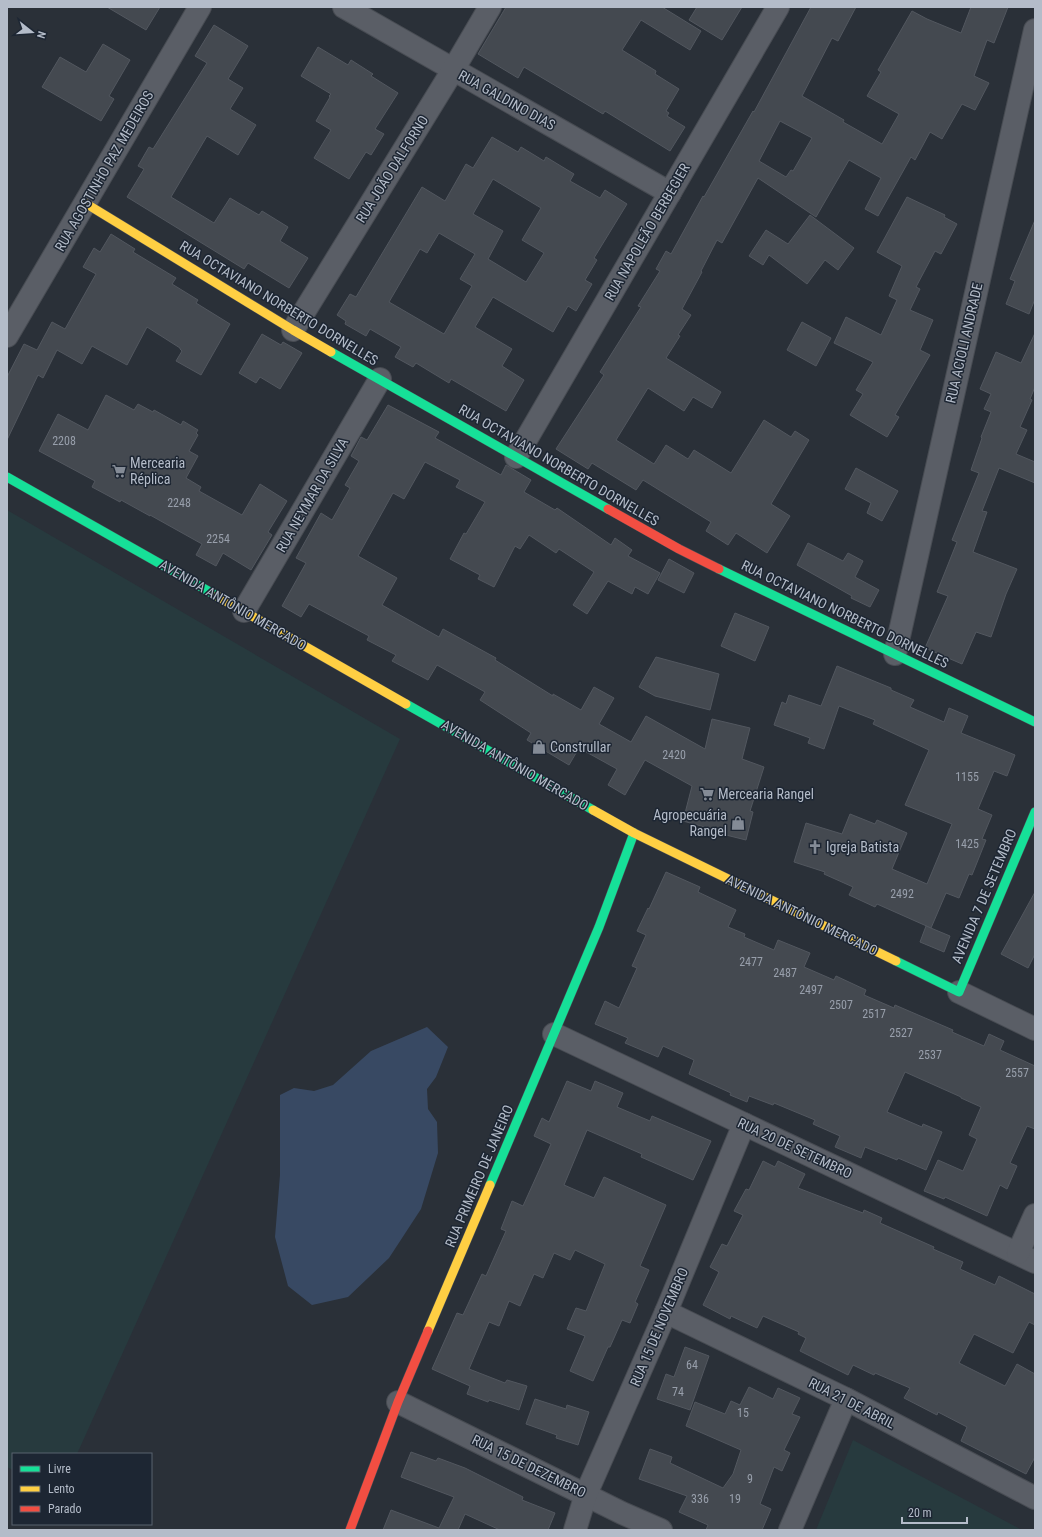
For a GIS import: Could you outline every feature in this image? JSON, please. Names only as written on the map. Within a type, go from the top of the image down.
[{"type":"street","name":"RUA AGOSTINHO PAZ MEDEIROS","points":[[7,336],[200,7]]},
{"type":"street","name":"RUA GALDINO DIAS","points":[[344,7],[670,193]]},
{"type":"street","name":"RUA JOÃO DALFORNO","points":[[293,330],[453,70],[490,7]]},
{"type":"street","name":"RUA NAPOLEÃO BERBEGIER","points":[[516,457],[778,7]]},
{"type":"street","name":"RUA ACIOLI ANDRADE","points":[[895,654],[1034,31]]},
{"type":"street","name":"RUA OCTAVIANO NORBERTO DORNELLES","points":[[85,203],[293,330],[679,549],[1035,722]]},
{"type":"street","name":"RUA NEYMAR DA SILVA","points":[[244,611],[380,379]]},
{"type":"street","name":"AVENIDA ANTÔNIO MERCADO","points":[[7,477],[634,833],[1035,1028]]},
{"type":"street","name":"AVENIDA 7 DE SETEMBRO","points":[[959,992],[1035,812]]},
{"type":"street","name":"RUA PRIMEIRO DE JANEIRO","points":[[350,1530],[398,1402],[599,927],[634,833]]},
{"type":"street","name":"RUA 20 DE SETEMBRO","points":[[554,1034],[1027,1257]]},
{"type":"street","name":"RUA 15 DE NOVEMBRO","points":[[575,1530],[586,1494],[666,1312],[744,1124]]},
{"type":"street","points":[[1027,1257],[1035,1215]]},
{"type":"street","name":"RUA 21 DE ABRIL","points":[[666,1312],[846,1399],[1035,1498]]},
{"type":"street","points":[[790,1530],[846,1399]]},
{"type":"street","name":"RUA 15 DE DEZEMBRO","points":[[398,1402],[622,1513],[661,1530]]},
{"type":"green space","points":[[7,510],[400,739],[77,1453],[12,1453],[12,1470],[7,1467]]},
{"type":"green space","points":[[853,1440],[1022,1530],[816,1530]]},
{"type":"water","points":[[427,1027],[448,1047],[436,1077],[427,1089],[428,1109],[437,1122],[438,1153],[421,1209],[389,1258],[348,1297],[312,1305],[288,1286],[275,1237],[280,1175],[280,1095],[294,1088],[314,1091],[333,1085],[371,1051]]},
{"type":"building","points":[[107,7],[160,7],[146,30]]},
{"type":"building","points":[[506,7],[662,7],[701,31],[690,50],[641,20],[622,50],[656,71],[655,74],[679,89],[666,111],[669,113],[667,116],[685,127],[670,151],[605,111],[603,114],[524,67],[518,78],[478,54]]},
{"type":"building","points":[[697,7],[742,7],[722,40],[689,20]]},
{"type":"building","points":[[811,7],[856,7],[838,41],[832,38],[802,96],[844,120],[843,122],[882,144],[899,114],[867,96],[881,72],[878,70],[912,11],[961,33],[971,7],[1008,7],[994,43],[987,40],[974,76],[989,83],[975,110],[962,104],[942,139],[930,132],[915,160],[911,157],[878,216],[865,209],[881,178],[849,160],[816,217],[758,178],[722,243],[717,240],[701,271],[702,272],[682,309],[691,315],[666,358],[721,392],[712,408],[693,397],[684,411],[648,388],[616,440],[654,464],[666,445],[688,459],[694,450],[731,473],[764,420],[791,437],[795,431],[809,440],[771,504],[790,516],[767,553],[736,533],[728,545],[706,531],[711,522],[643,480],[636,490],[592,463],[588,469],[556,449],[604,375],[600,372],[641,307],[638,306],[660,271],[656,269],[666,251],[671,254],[703,196],[704,197],[753,111],[754,112]],"holes":[[[780,121],[812,138],[793,171],[791,170],[786,177],[759,161]]]},
{"type":"building","points":[[214,25],[248,46],[228,79],[243,88],[230,109],[256,125],[238,155],[207,136],[171,197],[214,223],[230,198],[259,215],[262,211],[288,227],[280,241],[308,258],[289,288],[248,263],[244,269],[127,197],[144,169],[138,166],[149,147],[153,149],[207,63],[195,56]]},
{"type":"building","points":[[103,44],[130,60],[109,96],[114,99],[101,121],[42,87],[60,57],[86,72]]},
{"type":"building","points":[[318,47],[348,65],[351,60],[373,74],[371,76],[398,93],[375,129],[384,134],[371,155],[366,152],[349,179],[314,158],[331,130],[316,121],[331,94],[301,76]]},
{"type":"building","points":[[492,137],[518,152],[521,147],[544,161],[546,157],[574,174],[570,181],[600,198],[605,190],[627,204],[594,258],[597,260],[585,280],[592,284],[576,311],[568,306],[553,332],[493,297],[475,327],[512,349],[502,366],[524,380],[506,411],[451,379],[449,383],[416,363],[413,367],[395,357],[401,347],[370,329],[366,336],[345,324],[346,321],[337,315],[350,294],[356,297],[422,187],[445,201],[466,164],[473,168]],"holes":[[[493,179],[541,208],[522,240],[544,253],[526,282],[488,259],[503,231],[473,214]],[[439,233],[475,254],[460,279],[472,286],[444,334],[389,302],[420,249],[427,253]]]},
{"type":"building","points":[[907,197],[945,215],[944,217],[957,224],[941,254],[935,251],[916,287],[920,289],[910,310],[933,320],[920,350],[930,355],[895,415],[899,417],[887,437],[850,415],[863,394],[856,390],[873,362],[834,343],[846,317],[881,335],[897,300],[889,296],[902,266],[877,252]]},
{"type":"building","points":[[810,215],[854,248],[838,270],[825,260],[807,284],[769,255],[763,265],[749,256],[766,230],[788,244]]},
{"type":"building","points":[[1035,220],[1035,299],[1029,314],[1006,304],[1015,281],[1010,279]]},
{"type":"building","points":[[111,234],[135,249],[133,252],[176,278],[172,284],[198,300],[196,303],[230,324],[201,375],[176,361],[182,351],[180,348],[147,327],[127,365],[92,346],[82,364],[57,350],[43,378],[38,375],[7,440],[7,377],[24,344],[37,350],[52,322],[65,329],[96,274],[83,267],[94,248],[100,252]]},
{"type":"building","points":[[802,322],[831,338],[816,366],[787,350]]},
{"type":"building","points":[[1035,333],[1035,387],[1030,399],[1032,400],[1020,427],[1027,430],[1016,454],[1035,462],[1035,483],[999,468],[982,511],[987,512],[973,552],[1017,569],[1006,594],[991,637],[976,632],[962,664],[925,648],[948,596],[937,592],[957,542],[952,540],[979,473],[971,470],[982,438],[981,437],[991,412],[984,409],[991,394],[980,389],[996,352],[1021,363]]},
{"type":"building","points":[[262,334],[281,345],[283,342],[302,353],[280,389],[260,377],[256,383],[239,373]]},
{"type":"building","points":[[106,395],[134,410],[138,404],[153,412],[154,410],[181,425],[183,421],[198,430],[196,433],[198,435],[189,451],[198,456],[186,478],[201,487],[199,491],[242,515],[260,484],[287,501],[268,532],[272,535],[251,570],[223,553],[216,566],[196,555],[202,544],[150,515],[121,500],[120,502],[92,487],[95,481],[39,451],[58,414],[88,430]]},
{"type":"building","points":[[388,405],[439,432],[435,438],[501,475],[506,465],[531,480],[524,492],[555,510],[557,508],[611,545],[615,538],[632,550],[628,556],[660,573],[648,594],[635,587],[632,594],[608,581],[587,614],[573,605],[594,572],[559,549],[556,553],[529,535],[520,549],[515,546],[494,587],[478,579],[480,575],[450,559],[464,533],[466,534],[485,502],[456,487],[460,480],[425,462],[404,499],[393,493],[358,556],[397,578],[382,605],[439,637],[443,629],[496,658],[495,660],[553,696],[553,694],[581,710],[594,687],[614,698],[599,724],[631,742],[646,716],[705,749],[712,719],[750,728],[742,759],[764,767],[750,811],[753,812],[746,840],[683,821],[692,786],[645,760],[625,795],[608,785],[617,769],[579,748],[569,765],[527,740],[531,733],[480,700],[485,692],[437,665],[428,680],[392,661],[396,655],[367,640],[369,636],[309,604],[301,617],[282,606],[306,563],[296,558],[321,513],[332,520],[350,488],[345,485],[359,461],[351,456],[361,437],[367,440]]},
{"type":"building","points":[[856,468],[898,491],[882,521],[867,513],[871,503],[845,489]]},
{"type":"building","points":[[808,543],[843,561],[848,553],[863,561],[855,577],[879,590],[870,607],[851,598],[852,596],[797,565]]},
{"type":"building","points":[[669,559],[694,573],[684,593],[658,580]]},
{"type":"building","points":[[735,613],[769,627],[755,661],[721,646]]},
{"type":"building","points":[[656,657],[719,674],[710,710],[655,696],[639,687]]},
{"type":"building","points":[[837,666],[891,688],[891,690],[914,700],[910,707],[944,722],[949,708],[968,716],[961,733],[1015,755],[1007,776],[994,771],[978,809],[992,815],[982,839],[986,840],[972,875],[969,874],[959,898],[946,893],[931,928],[877,904],[875,907],[849,895],[853,887],[824,874],[825,872],[794,862],[806,823],[842,834],[850,814],[875,824],[877,820],[907,833],[892,869],[927,884],[952,824],[905,805],[929,750],[873,724],[875,720],[839,706],[824,749],[808,743],[810,738],[774,725],[782,702],[786,704],[789,695],[821,706]]},
{"type":"building","points":[[666,872],[700,887],[698,892],[736,910],[728,927],[745,934],[744,937],[774,950],[778,940],[810,953],[804,967],[834,980],[836,976],[866,990],[864,995],[894,1008],[895,1005],[953,1030],[952,1032],[984,1046],[989,1034],[1004,1041],[1000,1050],[1035,1066],[1035,1129],[1027,1126],[1010,1163],[1017,1166],[1007,1189],[1000,1185],[987,1216],[945,1197],[944,1199],[924,1191],[938,1160],[963,1171],[977,1139],[969,1135],[981,1107],[961,1097],[905,1072],[887,1112],[922,1127],[923,1124],[942,1132],[926,1170],[898,1158],[897,1160],[865,1147],[861,1158],[835,1147],[840,1136],[813,1124],[815,1120],[774,1103],[773,1105],[749,1096],[747,1102],[730,1095],[731,1093],[689,1074],[694,1060],[663,1046],[658,1057],[625,1043],[628,1038],[595,1024],[605,1001],[619,1008],[637,968],[632,966],[646,935],[637,931]]},
{"type":"building","points":[[1035,892],[1035,954],[1028,968],[1001,954]]},
{"type":"building","points":[[926,926],[950,936],[944,952],[920,942]]},
{"type":"building","points":[[567,1081],[591,1091],[595,1081],[623,1093],[617,1107],[650,1121],[652,1116],[711,1141],[693,1180],[641,1157],[642,1154],[587,1130],[564,1185],[594,1198],[604,1177],[666,1205],[640,1266],[649,1270],[635,1302],[638,1304],[630,1323],[622,1320],[593,1381],[570,1371],[585,1336],[567,1329],[576,1308],[586,1311],[605,1264],[575,1250],[570,1260],[554,1253],[543,1278],[534,1274],[520,1306],[509,1301],[499,1326],[489,1322],[469,1369],[505,1383],[507,1380],[527,1386],[519,1410],[489,1400],[488,1402],[467,1394],[470,1386],[432,1369],[457,1313],[463,1315],[482,1274],[486,1276],[506,1231],[501,1229],[512,1201],[523,1206],[551,1144],[534,1136],[542,1118],[549,1122]]},
{"type":"building","points":[[763,1161],[775,1167],[778,1161],[805,1174],[798,1188],[863,1213],[864,1210],[882,1218],[880,1223],[934,1247],[933,1249],[963,1262],[960,1269],[995,1285],[999,1276],[1035,1294],[1035,1325],[1029,1322],[1013,1353],[974,1334],[959,1363],[1005,1386],[1017,1364],[1035,1374],[1035,1457],[1026,1474],[961,1441],[967,1427],[938,1412],[937,1415],[904,1398],[910,1388],[875,1373],[874,1375],[853,1365],[848,1375],[800,1351],[806,1338],[798,1334],[799,1332],[763,1316],[757,1328],[731,1316],[730,1319],[703,1305],[719,1272],[710,1267],[722,1244],[727,1246],[743,1215],[734,1211],[746,1189],[749,1190]]},
{"type":"building","points":[[685,1347],[709,1356],[690,1410],[657,1399],[666,1374],[674,1377]]},
{"type":"building","points":[[749,1387],[773,1399],[778,1388],[800,1398],[792,1414],[800,1417],[784,1450],[790,1453],[782,1471],[774,1467],[760,1504],[771,1509],[762,1530],[706,1530],[708,1525],[679,1512],[687,1496],[639,1479],[650,1449],[672,1457],[670,1463],[723,1488],[733,1474],[741,1450],[686,1426],[695,1402],[725,1414],[731,1401],[740,1405]]},
{"type":"building","points":[[535,1399],[566,1409],[567,1405],[589,1412],[578,1445],[556,1438],[557,1435],[526,1424]]},
{"type":"building","points":[[411,1452],[436,1461],[438,1458],[465,1468],[523,1497],[522,1500],[555,1513],[548,1530],[500,1530],[465,1514],[458,1530],[383,1530],[391,1510],[439,1528],[454,1497],[401,1477]]},
{"type":"traffic: fast","points":[[331,352],[608,509]]},
{"type":"traffic: fast","points":[[7,477],[217,596]]},
{"type":"traffic: fast","points":[[719,569],[1035,722]]},
{"type":"traffic: fast","points":[[406,704],[593,810]]},
{"type":"traffic: fast","points":[[896,961],[959,992],[1035,812]]},
{"type":"traffic: fast","points":[[490,1185],[599,927],[634,833]]},
{"type":"traffic: slow","points":[[85,203],[331,352]]},
{"type":"traffic: slow","points":[[217,596],[406,704]]},
{"type":"traffic: slow","points":[[593,810],[634,833],[896,961]]},
{"type":"traffic: slow","points":[[428,1331],[490,1185]]},
{"type":"traffic: jam","points":[[608,509],[679,549],[719,569]]},
{"type":"traffic: jam","points":[[350,1530],[398,1402],[428,1331]]},
{"type":"place","name":"Mercearia Réplica","points":[[119,471]]},
{"type":"place","name":"Construllar","points":[[539,747]]},
{"type":"place","name":"Mercearia Rangel","points":[[707,794]]},
{"type":"place","name":"Agropecuária Rangel","points":[[738,823]]},
{"type":"place","name":"Igreja Batista","points":[[815,847]]}]
